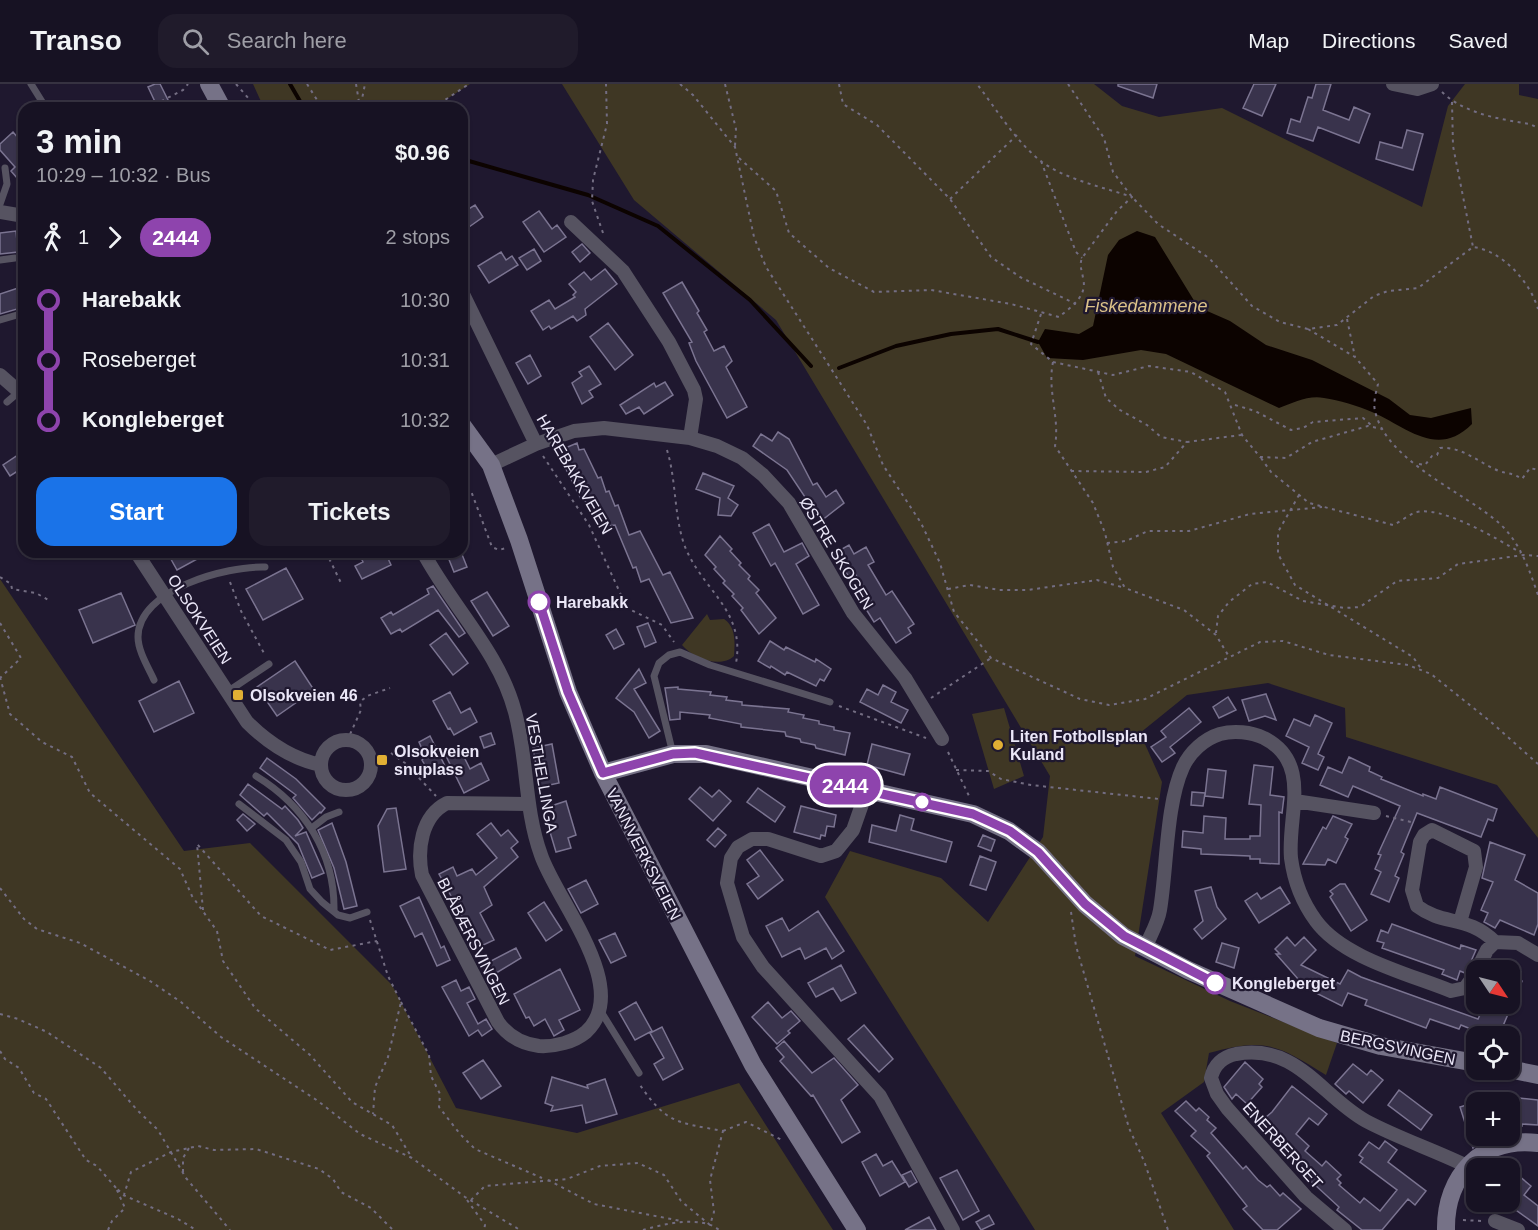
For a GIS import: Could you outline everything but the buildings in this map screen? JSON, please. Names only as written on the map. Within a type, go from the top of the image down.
[{"type":"street","points":[[209,84],[216,102]]},
{"type":"street","points":[[1393,84],[1417,89],[1436,87]]},
{"type":"street","points":[[0,212],[18,215]]},
{"type":"street","points":[[571,222],[609,256],[648,306],[690,380],[696,399],[690,438]]},
{"type":"street","name":"HAREBAKKVEIEN","points":[[468,304],[536,444]]},
{"type":"street","points":[[0,375],[18,389]]},
{"type":"street","name":"ØSTRE SKOGEN","points":[[491,465],[536,444],[574,431],[604,428],[690,438],[717,446],[742,458],[763,475],[789,502],[853,613],[905,678],[942,739]]},
{"type":"street","name":"VANNVERKSVEIEN","points":[[468,433],[491,465],[519,540],[568,692],[603,773],[753,1065],[857,1230]]},
{"type":"street","name":"OLSOKVEIEN","points":[[140,558],[247,722],[258,734],[292,756],[321,765]]},
{"type":"street","name":"VESTHELLINGA","points":[[427,558],[500,671],[515,713],[523,758],[527,804],[542,857],[597,970],[600,1010]]},
{"type":"street","points":[[1145,948],[1160,913],[1174,801],[1182,769],[1195,750],[1219,735],[1237,732],[1260,736],[1281,751],[1294,776],[1295,801],[1291,841],[1293,869],[1300,894],[1322,928],[1356,953],[1451,991],[1466,987]]},
{"type":"street","points":[[347,741],[362,746],[370,759],[369,775],[358,788],[341,790],[326,781],[321,765],[322,757],[332,745],[347,741]]},
{"type":"street","name":"BERGSVINGEN","points":[[603,773],[673,754],[706,754],[973,814],[999,824],[1038,852],[1066,880],[1085,904],[1107,924],[1145,948],[1232,991],[1319,1028],[1381,1046],[1466,1061]]},
{"type":"street","points":[[867,790],[853,830],[836,851],[821,856],[768,839],[752,840],[738,847],[730,858],[728,883],[743,937],[763,967],[880,1096],[953,1230]]},
{"type":"street","points":[[1295,801],[1374,813]]},
{"type":"street","points":[[440,807],[447,803],[527,804]]},
{"type":"street","name":"BLÅBÆRSVINGEN","points":[[440,807],[433,813],[423,836],[420,854],[422,876],[501,1027],[525,1043],[542,1046],[556,1044],[581,1036],[593,1025],[600,1010]]},
{"type":"street","points":[[1460,922],[1476,867],[1474,851],[1432,831],[1424,835],[1420,842],[1412,890],[1413,900],[1420,908],[1460,922],[1479,927],[1495,942],[1518,943],[1538,955]]},
{"type":"street","points":[[1482,960],[1486,950],[1495,942]]},
{"type":"street","name":"ENERBERGET","points":[[1345,1230],[1306,1197],[1222,1101],[1213,1085],[1213,1072],[1222,1059],[1237,1054],[1255,1054],[1291,1062],[1366,1120],[1466,1166]]},
{"type":"street","points":[[1520,1071],[1538,1075]]},
{"type":"street","points":[[1481,1158],[1498,1148],[1514,1143],[1538,1143]]},
{"type":"street","points":[[1450,1225],[1446,1210],[1451,1190],[1466,1168]]},
{"type":"street","points":[[1495,1221],[1518,1230]]},
{"type":"lane","points":[[31,84],[42,102]]},
{"type":"lane","points":[[0,204],[7,184],[5,168]]},
{"type":"lane","points":[[0,260],[15,258]]},
{"type":"lane","points":[[0,320],[18,315]]},
{"type":"lane","points":[[7,402],[18,395]]},
{"type":"lane","points":[[154,680],[139,646],[138,630],[150,608],[166,596],[205,577],[227,570],[265,567]]},
{"type":"lane","points":[[673,754],[654,676],[663,658],[680,652],[830,702]]},
{"type":"lane","points":[[227,692],[269,664]]},
{"type":"lane","points":[[256,776],[277,792],[313,827],[332,874],[334,910]]},
{"type":"lane","points":[[239,804],[286,840],[301,862],[310,889],[334,910],[350,918],[368,912]]},
{"type":"lane","points":[[313,827],[326,817],[339,812]]},
{"type":"lane","points":[[600,1010],[639,1073]]},
{"type":"path","points":[[160,102],[183,90],[188,84]]},
{"type":"path","points":[[236,84],[252,102]]},
{"type":"path","points":[[307,84],[318,102]]},
{"type":"path","points":[[356,84],[359,102]]},
{"type":"path","points":[[361,102],[364,84]]},
{"type":"path","points":[[442,102],[469,84]]},
{"type":"path","points":[[606,84],[607,124],[593,180],[592,201],[609,256]]},
{"type":"path","points":[[680,84],[693,95],[735,147],[739,157],[754,237],[766,267],[867,425],[883,465],[921,523],[940,563],[954,612],[991,658],[1080,699],[1109,705],[1145,699],[1260,642],[1282,641],[1329,655],[1408,665],[1431,674],[1491,722],[1538,764]]},
{"type":"path","points":[[724,84],[736,129],[735,147]]},
{"type":"path","points":[[839,84],[843,104],[877,124],[950,200],[991,257],[1020,277],[1076,304]]},
{"type":"path","points":[[977,84],[1017,135],[1041,161],[1057,171],[1132,197]]},
{"type":"path","points":[[1068,84],[1104,138],[1113,172],[1132,197],[1158,224],[1209,258],[1252,306],[1280,322],[1308,329],[1354,357],[1377,384],[1374,409],[1388,440],[1441,485],[1499,523],[1524,555],[1538,595]]},
{"type":"path","points":[[1436,87],[1452,102],[1475,112],[1530,124],[1538,128]]},
{"type":"path","points":[[1452,102],[1453,146],[1473,247]]},
{"type":"path","points":[[950,200],[1017,135]]},
{"type":"path","points":[[739,157],[776,191],[789,233],[838,273],[874,291],[931,290],[1011,304],[1041,314],[1059,317],[1076,304],[1083,290],[1080,263],[1082,258],[1117,211],[1132,197]]},
{"type":"path","points":[[1041,161],[1076,252],[1082,258]]},
{"type":"path","points":[[1308,329],[1331,326],[1347,318],[1374,296],[1388,291],[1418,288],[1473,247]]},
{"type":"path","points":[[1473,247],[1491,254],[1527,283],[1538,309]]},
{"type":"path","points":[[1041,314],[1031,344],[1053,362],[1113,375],[1149,366],[1191,372],[1225,392],[1242,435],[1271,472],[1309,502],[1394,525],[1415,513],[1430,512],[1482,528],[1524,555]]},
{"type":"path","points":[[1347,318],[1354,357]]},
{"type":"path","points":[[1053,362],[1049,379],[1058,429],[1055,446],[1093,502],[1113,567],[1125,588]]},
{"type":"path","points":[[1098,372],[1106,398],[1161,437],[1187,442],[1242,435]]},
{"type":"path","points":[[1234,405],[1255,411],[1291,430],[1303,428],[1313,422],[1364,418],[1373,427]]},
{"type":"path","points":[[1260,457],[1286,458],[1312,442],[1368,426],[1382,429]]},
{"type":"path","points":[[663,435],[671,462],[683,542],[737,631],[740,644],[735,672]]},
{"type":"path","points":[[1071,471],[1146,472],[1165,467],[1187,442]]},
{"type":"path","name":"HAREBAKKVEIEN","points":[[536,444],[589,525],[627,608],[662,625],[680,652]]},
{"type":"path","points":[[1417,464],[1425,465],[1432,456],[1437,455],[1440,448],[1450,447],[1502,472],[1511,471],[1522,479],[1530,468],[1538,470]]},
{"type":"path","points":[[468,488],[492,547],[499,550],[519,540]]},
{"type":"path","points":[[1299,495],[1278,532],[1278,554],[1294,585],[1413,657],[1422,671]]},
{"type":"path","points":[[1107,543],[1126,541],[1148,531],[1189,531],[1250,514],[1323,507]]},
{"type":"path","points":[[1216,635],[1218,616],[1228,602],[1252,584],[1267,582],[1303,601],[1332,606],[1360,607],[1397,581],[1438,578],[1458,564],[1524,555],[1538,556]]},
{"type":"path","points":[[329,558],[342,585]]},
{"type":"path","points":[[227,570],[241,611],[269,664]]},
{"type":"path","points":[[0,577],[11,584],[12,590],[36,593],[50,601]]},
{"type":"path","points":[[948,589],[970,585],[999,590],[1028,590],[1096,580],[1184,610],[1216,635],[1229,656]]},
{"type":"path","points":[[0,623],[21,658],[0,677],[10,714],[42,742],[72,757],[90,793],[180,869],[192,896],[217,931],[223,961],[255,1008],[310,1055],[352,1102],[392,1125],[412,1158]]},
{"type":"path","points":[[921,705],[991,658]]},
{"type":"path","points":[[347,741],[361,710],[360,702],[367,696],[390,688]]},
{"type":"path","points":[[830,702],[922,737],[942,739],[974,806]]},
{"type":"path","points":[[391,753],[405,763],[437,797],[440,807]]},
{"type":"path","points":[[956,770],[988,771],[1001,779],[1031,785],[1174,801]]},
{"type":"path","points":[[1374,813],[1416,823]]},
{"type":"path","points":[[204,911],[197,843],[261,916],[330,950],[377,941]]},
{"type":"path","points":[[1066,880],[1076,946],[1129,1128],[1144,1161],[1168,1230]]},
{"type":"path","points":[[1,890],[24,918],[37,928],[80,943],[150,981],[181,1002],[221,1037],[318,1101],[360,1134],[412,1158],[465,1197],[520,1230]]},
{"type":"path","points":[[368,912],[388,976],[429,1055],[431,1076],[440,1094],[439,1107],[475,1149],[545,1179],[594,1204],[710,1225]]},
{"type":"path","points":[[373,1114],[375,1087],[388,1057],[401,1002]]},
{"type":"path","points":[[0,1014],[18,1018],[47,1032],[101,1068],[137,1110],[158,1130],[183,1172],[230,1230]]},
{"type":"path","points":[[0,1051],[5,1059],[18,1068],[34,1093],[46,1100],[86,1160],[97,1166],[116,1188],[124,1195],[178,1219],[196,1230]]},
{"type":"path","points":[[639,1073],[637,1082],[650,1101],[673,1121],[723,1131],[746,1122],[777,1139],[790,1138],[797,1134]]},
{"type":"path","points":[[710,1225],[714,1212],[710,1180],[723,1131]]},
{"type":"path","points":[[183,1172],[183,1158],[189,1148]]},
{"type":"path","points":[[124,1195],[131,1172],[171,1152],[189,1148],[256,1149],[319,1169],[333,1179],[341,1192],[371,1208],[393,1230]]},
{"type":"path","points":[[471,1200],[485,1186],[545,1179],[567,1179],[600,1166],[638,1163],[664,1175],[681,1201],[719,1230]]},
{"type":"path","points":[[108,1230],[112,1221],[125,1208],[116,1188]]},
{"type":"path","points":[[465,1197],[485,1225],[484,1230]]},
{"type":"path","points":[[643,1230],[681,1221]]},
{"type":"path","points":[[1450,1225],[1495,1221]]},
{"type":"shaded area","points":[[253,84],[470,84],[442,102],[261,102]]},
{"type":"shaded area","points":[[562,84],[1094,84],[1122,106],[1159,117],[1222,108],[1422,207],[1448,106],[1465,84],[1519,84],[1519,95],[1538,99],[1538,838],[1497,785],[1346,737],[1345,708],[1268,683],[1187,695],[1140,733],[1162,782],[1135,956],[1230,1001],[1337,1043],[1326,1075],[1283,1051],[1270,1047],[1244,1045],[1209,1053],[1204,1082],[1161,1113],[1234,1230],[1035,1230],[825,897],[850,851],[941,878],[988,922],[1043,837],[1050,776],[776,320],[634,200]]},
{"type":"shaded area","points":[[0,579],[184,851],[250,843],[392,985],[456,1108],[577,1133],[739,1083],[833,1230],[0,1230]]},
{"type":"shaded area","points":[[707,614],[710,620],[724,619],[731,626],[734,656],[728,660],[714,662],[700,658],[682,645]]},
{"type":"shaded area","name":"Liten Fotbollsplan Kuland","points":[[1004,708],[1024,776],[994,789],[972,714]]},
{"type":"water","name":"Fiskedammene","points":[[1137,231],[1155,237],[1198,307],[1230,321],[1266,345],[1312,360],[1389,399],[1410,415],[1431,418],[1471,408],[1472,424],[1459,434],[1447,439],[1434,440],[1410,432],[1367,410],[1330,399],[1318,397],[1306,399],[1279,408],[1166,354],[1141,350],[1083,360],[1047,358],[1038,342],[1045,329],[1079,334],[1093,326],[1108,255],[1119,240]]},
{"type":"waterway","points":[[290,84],[300,102]]},
{"type":"waterway","points":[[468,161],[588,195],[658,226],[750,300],[811,366]]},
{"type":"waterway","points":[[839,368],[896,346],[951,334],[998,329],[1038,342]]},
{"type":"bus line","name":"2444","points":[[539,602],[568,692],[603,773],[643,760],[673,754],[706,754],[973,814],[999,824],[1021,838],[1051,864],[1096,915],[1124,936],[1215,983]]},
{"type":"place","name":"Harebakk","points":[[539,602]]},
{"type":"place","name":"Olsokveien 46","points":[[238,695]]},
{"type":"place","name":"Liten Fotbollsplan Kuland","points":[[998,745]]},
{"type":"place","name":"Olsokveien snuplass","points":[[382,760]]},
{"type":"place","name":"Kongleberget","points":[[1215,983]]}]
